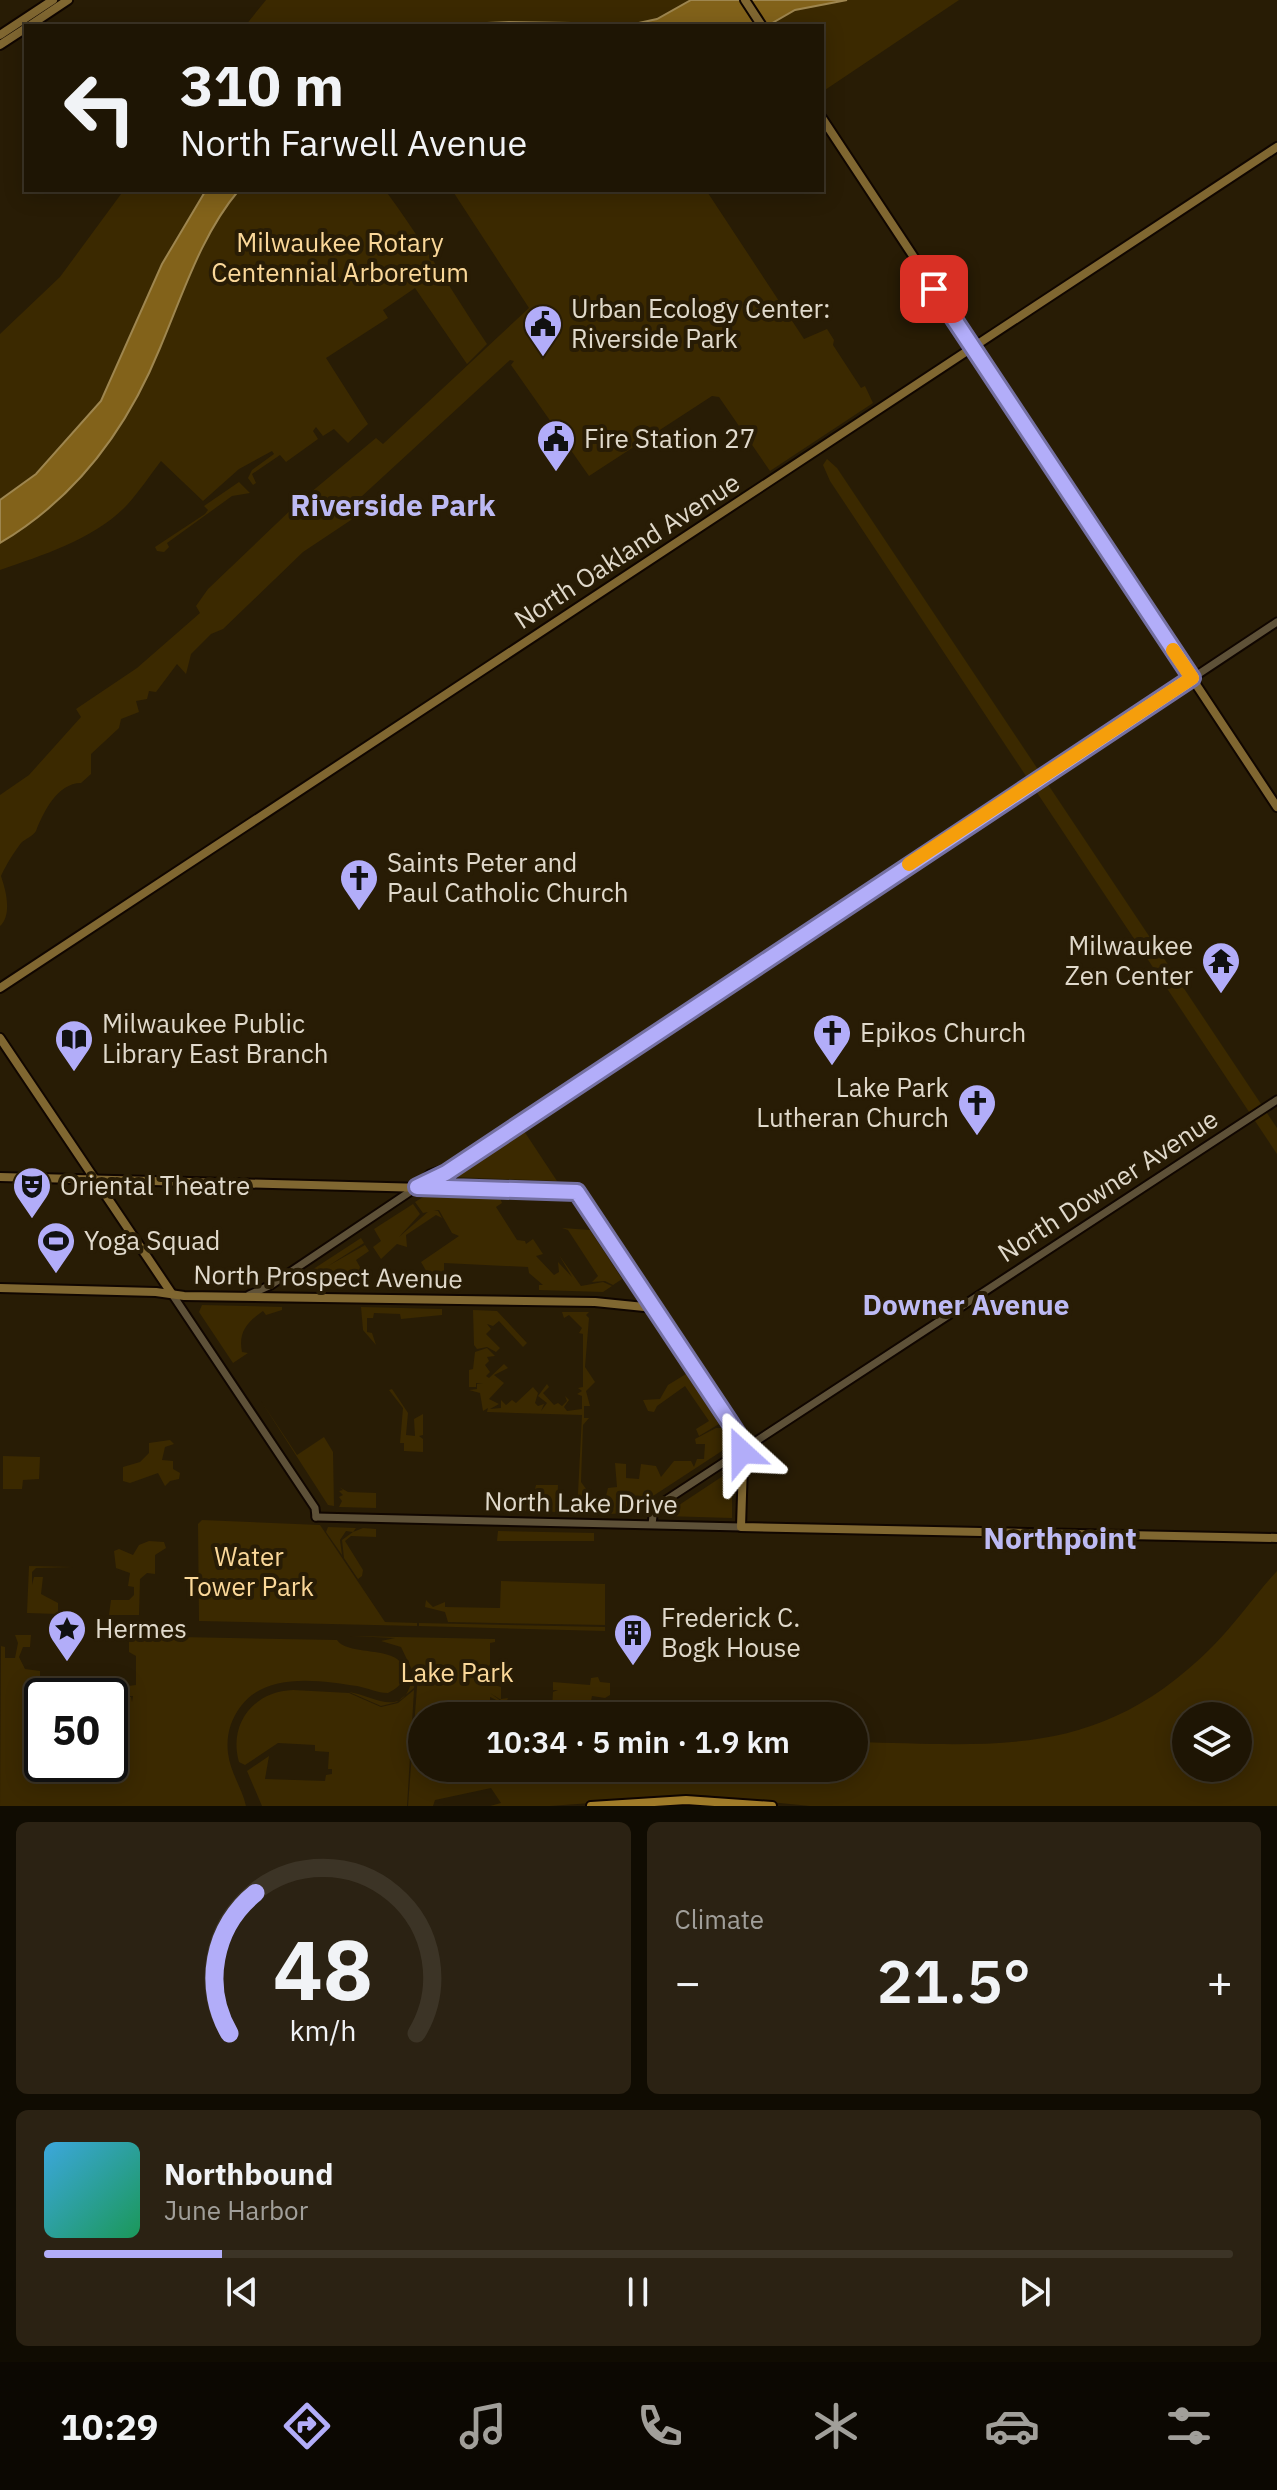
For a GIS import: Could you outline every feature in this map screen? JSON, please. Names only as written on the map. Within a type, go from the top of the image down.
[{"type":"main road","points":[[0,35],[53,0]]},
{"type":"main road","points":[[32,24],[68,0]]},
{"type":"main road","points":[[745,0],[761,24]]},
{"type":"main road","points":[[0,45],[24,30]]},
{"type":"main road","points":[[824,121],[1277,807]]},
{"type":"main road","name":"North Oakland Avenue","points":[[0,988],[1277,147]]},
{"type":"main road","points":[[0,1038],[172,1294]]},
{"type":"main road","points":[[0,1177],[577,1192],[740,1438],[741,1527]]},
{"type":"main road","name":"North Prospect Avenue","points":[[0,1288],[591,1302],[654,1308]]},
{"type":"main road","name":"North Lake Drive","points":[[741,1527],[1277,1538]]},
{"type":"main road","points":[[591,1806],[686,1800],[772,1806]]},
{"type":"street","points":[[247,1296],[271,1285],[417,1187],[440,1177],[1277,622]]},
{"type":"street","name":"North Downer Avenue","points":[[652,1524],[654,1508],[1277,1100]]},
{"type":"street","name":"North Lake Drive","points":[[172,1294],[315,1508],[316,1517],[741,1527]]},
{"type":"green space","points":[[266,0],[691,0],[657,19],[634,24],[247,24]]},
{"type":"green space","points":[[847,0],[959,0],[824,91],[824,24],[770,24],[795,10]]},
{"type":"green space","points":[[123,192],[205,192],[162,264],[101,401],[36,475],[0,500],[0,334],[60,277]]},
{"type":"green space","name":"Milwaukee Rotary Centennial Arboretum","points":[[237,192],[386,192],[487,344],[467,364],[415,288],[383,310],[388,318],[326,358],[368,424],[348,443],[334,429],[323,436],[316,427],[313,431],[318,439],[286,462],[280,455],[252,474],[256,483],[253,485],[248,478],[252,470],[274,454],[272,451],[239,469],[203,501],[161,461],[127,505],[100,527],[68,545],[0,570],[0,543],[53,504],[115,434],[147,379],[203,246]]},
{"type":"green space","points":[[453,192],[707,192],[804,339],[827,329],[834,340],[833,345],[861,388],[865,386],[873,403],[770,471],[719,397],[712,396],[589,476],[511,365],[514,361],[510,360],[361,497],[363,512],[303,552],[223,629],[211,634],[191,654],[186,674],[177,664],[156,692],[149,691],[147,699],[136,701],[139,712],[121,719],[119,728],[91,754],[91,774],[81,783],[72,784],[58,793],[36,831],[21,843],[10,859],[1,876],[7,908],[0,926],[0,795],[29,775],[81,717],[76,709],[137,668],[200,613],[196,606],[208,589],[298,503],[376,438],[383,444],[529,308]]},
{"type":"green space","points":[[827,459],[837,468],[1277,1128],[1277,1154],[830,481],[823,465]]},
{"type":"green space","points":[[239,482],[250,493],[232,496],[167,543],[169,547],[164,552],[157,551],[155,547],[205,514],[208,510],[204,506]]},
{"type":"green space","points":[[524,1131],[557,1181],[453,1177]]},
{"type":"green space","points":[[423,1197],[500,1198],[502,1203],[496,1207],[517,1240],[526,1244],[533,1239],[543,1254],[536,1256],[554,1275],[559,1272],[558,1262],[572,1277],[559,1255],[581,1286],[603,1282],[612,1286],[603,1292],[539,1290],[539,1285],[543,1285],[529,1273],[528,1267],[444,1263],[444,1281],[432,1281],[421,1262],[459,1236],[452,1233],[439,1210],[423,1213],[415,1202]]},
{"type":"green space","points":[[413,1204],[420,1214],[399,1237],[429,1211],[438,1211],[442,1218],[436,1215],[406,1235],[407,1247],[397,1244],[381,1259],[373,1247],[381,1241],[374,1229]]},
{"type":"green space","points":[[562,1228],[590,1230],[622,1279],[613,1285],[605,1281],[592,1282],[598,1276],[568,1230]]},
{"type":"green space","points":[[361,1238],[364,1243],[328,1266],[365,1245],[369,1251],[356,1260],[360,1267],[355,1286],[296,1284],[298,1279]]},
{"type":"green space","points":[[202,1305],[282,1307],[282,1310],[266,1315],[263,1311],[248,1324],[241,1345],[242,1352],[248,1353],[233,1363],[199,1312]]},
{"type":"green space","points":[[361,1307],[442,1309],[442,1315],[401,1319],[400,1314],[374,1313],[373,1318],[367,1318],[367,1332],[372,1333],[376,1345],[363,1330]]},
{"type":"green space","points":[[473,1310],[497,1311],[527,1343],[523,1347],[499,1321],[493,1326],[487,1324],[491,1329],[486,1334],[500,1348],[496,1352],[487,1347],[477,1349],[474,1345]]},
{"type":"green space","points":[[562,1312],[589,1312],[586,1315],[589,1318],[585,1367],[595,1382],[586,1391],[590,1406],[584,1406],[584,1418],[589,1418],[583,1425],[581,1482],[600,1508],[600,1514],[577,1513],[582,1415],[487,1412],[488,1408],[483,1411],[480,1393],[469,1390],[477,1389],[477,1384],[483,1384],[476,1383],[476,1387],[469,1387],[469,1370],[473,1369],[475,1352],[487,1348],[495,1356],[487,1357],[489,1361],[485,1365],[490,1372],[486,1376],[489,1378],[504,1364],[508,1368],[494,1375],[504,1383],[489,1399],[499,1404],[490,1409],[501,1408],[501,1400],[506,1405],[512,1400],[516,1403],[533,1387],[538,1393],[535,1403],[538,1406],[544,1404],[541,1411],[547,1403],[538,1396],[547,1384],[549,1387],[543,1393],[554,1405],[558,1403],[562,1406],[567,1401],[565,1396],[569,1400],[564,1407],[567,1411],[582,1409],[582,1396],[577,1394],[582,1391],[578,1388],[583,1387],[583,1334],[579,1333],[582,1328],[569,1315],[564,1318]]},
{"type":"green space","points":[[686,1374],[719,1424],[699,1436],[696,1429],[709,1421],[685,1386],[657,1406],[654,1412],[648,1411],[643,1400],[660,1399],[668,1385]]},
{"type":"green space","points":[[392,1389],[408,1413],[406,1435],[415,1436],[414,1419],[423,1414],[423,1435],[419,1436],[423,1439],[423,1452],[404,1451],[404,1443],[400,1443],[403,1408],[389,1390]]},
{"type":"green space","points":[[261,1401],[297,1455],[324,1437],[333,1452],[334,1506],[328,1505]]},
{"type":"green space","points":[[722,1428],[731,1445],[627,1513],[609,1514],[605,1500],[608,1488],[617,1487],[615,1463],[626,1464],[626,1478],[639,1479],[641,1464],[656,1466],[661,1477],[674,1461],[691,1461],[694,1467],[697,1459],[704,1459],[705,1444],[696,1444],[695,1439]]},
{"type":"green space","points":[[170,1440],[174,1444],[165,1447],[162,1460],[173,1461],[173,1469],[180,1473],[179,1479],[165,1486],[158,1473],[130,1483],[123,1481],[123,1467],[140,1462],[149,1453],[149,1443]]},
{"type":"green space","points":[[3,1456],[40,1457],[39,1479],[23,1480],[22,1489],[3,1489]]},
{"type":"green space","points":[[732,1470],[732,1518],[664,1516],[664,1515]]},
{"type":"green space","points":[[536,1485],[558,1485],[557,1512],[518,1511],[533,1498]]},
{"type":"green space","points":[[339,1487],[348,1492],[376,1493],[376,1508],[339,1507],[342,1501],[339,1497],[343,1495],[339,1491],[343,1490]]},
{"type":"green space","name":"Water Tower Park","points":[[202,1520],[320,1525],[385,1622],[417,1623],[417,1626],[199,1621],[198,1524]]},
{"type":"green space","points":[[328,1527],[356,1528],[353,1532],[346,1531],[340,1540],[342,1555],[326,1532]]},
{"type":"green space","points":[[363,1528],[376,1529],[376,1537],[351,1536],[345,1541],[363,1570],[358,1579],[344,1558],[342,1540]]},
{"type":"green space","points":[[498,1531],[594,1533],[594,1541],[497,1541]]},
{"type":"green space","points":[[149,1541],[164,1542],[166,1548],[155,1555],[155,1574],[147,1573],[140,1579],[139,1615],[109,1615],[111,1600],[129,1600],[134,1595],[134,1587],[128,1586],[130,1573],[116,1568],[114,1551],[119,1549],[133,1555],[139,1545]]},
{"type":"green space","points":[[29,1566],[74,1567],[36,1568],[32,1572],[32,1585],[34,1577],[43,1577],[41,1594],[58,1603],[58,1614],[27,1613]]},
{"type":"green space","points":[[1277,1571],[1277,1806],[810,1806],[701,1795],[550,1806],[490,1806],[501,1803],[491,1788],[435,1800],[433,1806],[408,1806],[410,1782],[868,1782],[868,1742],[1002,1743],[1046,1738],[1089,1727],[1130,1709],[1171,1683],[1213,1646]]},
{"type":"green space","points":[[501,1581],[605,1584],[605,1625],[448,1622],[445,1612],[425,1607],[426,1600],[433,1607],[445,1602],[445,1607],[500,1608]]},
{"type":"green space","points":[[419,1623],[605,1627],[605,1631],[419,1626]]},
{"type":"green space","points":[[15,1635],[31,1635],[30,1647],[23,1647],[19,1657],[25,1669],[40,1671],[40,1678],[24,1678],[24,1782],[128,1782],[128,1697],[132,1702],[133,1696],[128,1696],[128,1686],[136,1685],[136,1656],[129,1652],[129,1636],[337,1640],[353,1649],[396,1659],[402,1665],[404,1675],[400,1684],[388,1693],[326,1682],[294,1681],[279,1683],[252,1695],[234,1717],[228,1741],[229,1760],[246,1806],[0,1806],[1,1646],[5,1647],[5,1658],[15,1658],[18,1643]]},
{"type":"green space","name":"Lake Park","points":[[350,1636],[495,1639],[490,1643],[490,1674],[496,1678],[491,1684],[501,1687],[501,1699],[508,1698],[504,1702],[490,1693],[502,1702],[490,1697],[490,1702],[416,1702],[416,1671],[414,1688],[405,1696],[413,1672],[401,1647],[381,1641],[395,1638]]},
{"type":"green space","points":[[598,1677],[600,1682],[610,1683],[610,1695],[605,1698],[592,1696],[592,1702],[552,1702],[553,1692],[558,1690],[553,1690],[553,1682],[590,1685],[591,1678]]},
{"type":"green space","points":[[414,1690],[413,1702],[408,1702],[407,1806],[262,1806],[247,1771],[269,1756],[265,1779],[325,1781],[326,1775],[332,1774],[332,1769],[328,1769],[329,1752],[315,1751],[315,1745],[278,1743],[245,1765],[239,1762],[237,1735],[247,1712],[267,1696],[279,1692],[349,1693],[381,1707],[398,1703]]},
{"type":"green space","points":[[349,1692],[378,1700],[396,1702],[401,1699],[397,1702],[381,1706]]},
{"type":"shaded area","points":[[691,0],[847,0],[795,10],[770,24],[634,24],[657,19]]},
{"type":"shaded area","points":[[509,22],[634,24],[465,24]]},
{"type":"shaded area","points":[[205,192],[237,192],[203,246],[147,378],[115,433],[75,483],[52,505],[0,543],[0,500],[36,474],[101,401],[162,264]]},
{"type":"slow traffic","points":[[909,864],[1192,678],[1173,650]]},
{"type":"place","name":"Urban Ecology Center: Riverside Park","points":[[543,358]]},
{"type":"place","name":"Fire Station 27","points":[[556,473]]},
{"type":"place","name":"Saints Peter and Paul Catholic Church","points":[[359,912]]},
{"type":"place","name":"Milwaukee Zen Center","points":[[1221,995]]},
{"type":"place","name":"Epikos Church","points":[[832,1067]]},
{"type":"place","name":"Milwaukee Public Library East Branch","points":[[74,1073]]},
{"type":"place","name":"Lake Park Lutheran Church","points":[[977,1137]]},
{"type":"place","name":"Oriental Theatre","points":[[32,1220]]},
{"type":"place","name":"Yoga Squad","points":[[56,1275]]},
{"type":"place","name":"Hermes","points":[[67,1663]]},
{"type":"place","name":"Frederick C. Bogk House","points":[[633,1667]]},
{"type":"district","name":"Riverside Park","points":[[393,506]]},
{"type":"district","name":"Downer Avenue","points":[[966,1305]]},
{"type":"district","name":"Northpoint","points":[[1060,1539]]},
{"type":"route","points":[[742,1452],[740,1438],[577,1192],[417,1187],[440,1177],[1192,678],[934,289]]}]
